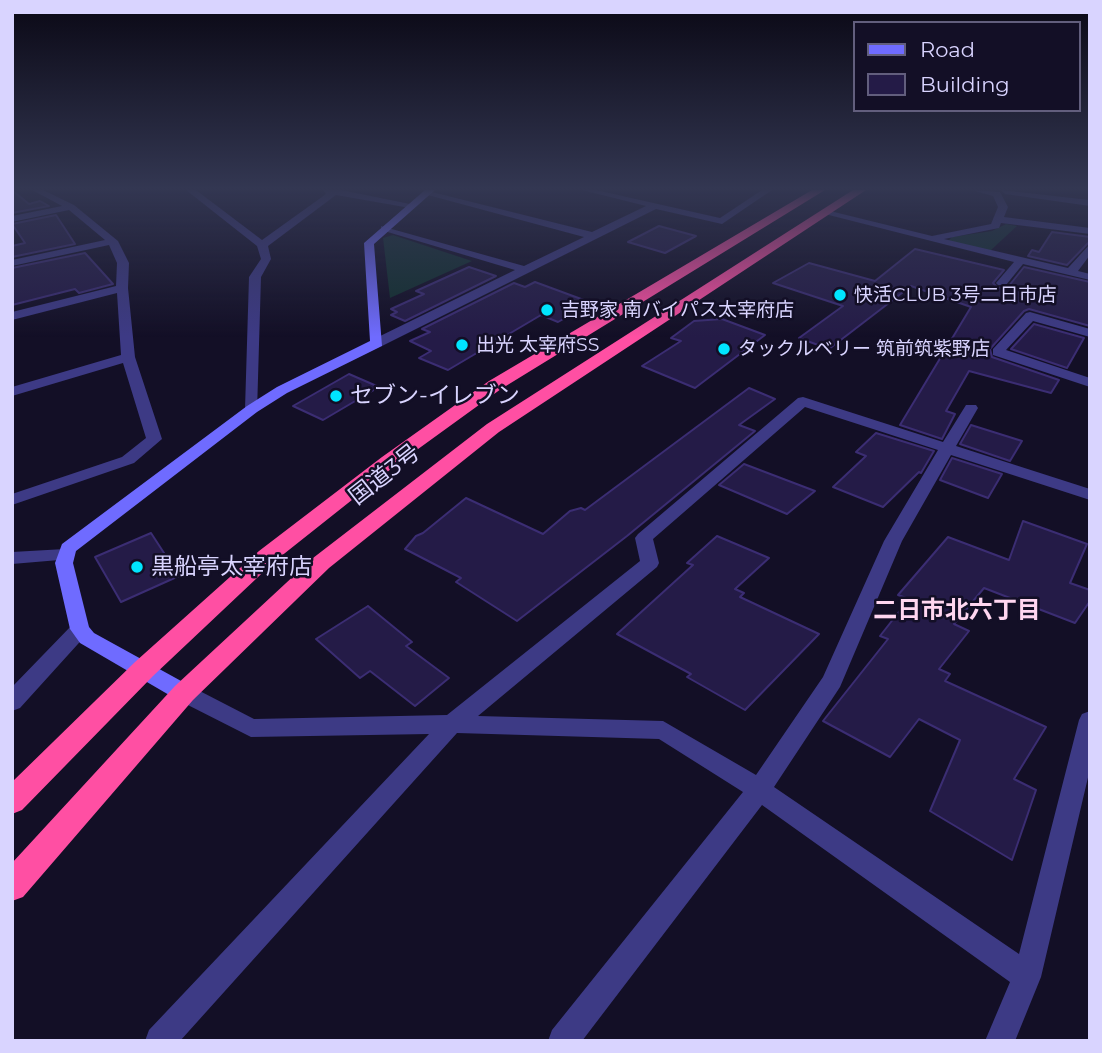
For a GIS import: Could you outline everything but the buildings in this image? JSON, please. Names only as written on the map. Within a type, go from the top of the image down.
[{"type":"highway","name":"国道3号","points":[[12,801],[144,668],[267,556],[389,461],[495,385],[737,239]]},
{"type":"highway","name":"国道3号","points":[[12,886],[184,693],[321,564],[493,428],[786,239]]},
{"type":"street","points":[[252,409],[255,277],[266,259],[262,245],[254,239]]},
{"type":"street","points":[[262,245],[270,239]]},
{"type":"street","points":[[373,239],[369,243],[377,343]]},
{"type":"street","points":[[422,239],[525,270]]},
{"type":"street","points":[[588,239],[282,390],[252,409],[73,543],[65,555],[64,563],[80,629],[88,638],[251,728],[452,724],[663,730],[759,790],[1027,977]]},
{"type":"street","points":[[934,239],[1090,277]]},
{"type":"street","points":[[12,263],[113,241],[123,264],[122,288],[128,357],[154,439],[128,460],[12,500]]},
{"type":"street","points":[[1071,272],[1090,247]]},
{"type":"street","points":[[1002,283],[1020,261]]},
{"type":"street","points":[[12,316],[122,288]]},
{"type":"street","points":[[1090,334],[1030,316],[998,352],[1090,383]]},
{"type":"street","points":[[12,392],[128,357]]},
{"type":"street","points":[[160,1041],[452,724],[650,563],[644,538],[803,401],[1090,495]]},
{"type":"street","points":[[563,1041],[759,790],[832,681],[892,541],[971,408]]},
{"type":"street","points":[[12,558],[65,555]]},
{"type":"street","points":[[12,702],[80,629]]},
{"type":"street","points":[[1000,1041],[1027,977],[1090,720]]},
{"type":"green space","points":[[383,239],[406,239],[472,261],[390,298]]},
{"type":"green space","points":[[950,239],[1003,239],[990,251],[948,241]]},
{"type":"place","name":"快活CLUB 3号二日市店","points":[[840,295]]},
{"type":"place","name":"吉野家 南バイパス太宰府店","points":[[547,310]]},
{"type":"place","name":"出光 太宰府SS","points":[[462,345]]},
{"type":"place","name":"タックルベリー 筑前筑紫野店","points":[[724,349]]},
{"type":"place","name":"セブン-イレブン","points":[[336,396]]},
{"type":"place","name":"黒船亭太宰府店","points":[[137,567]]},
{"type":"district","name":"二日市北六丁目","points":[[957,611]]}]
